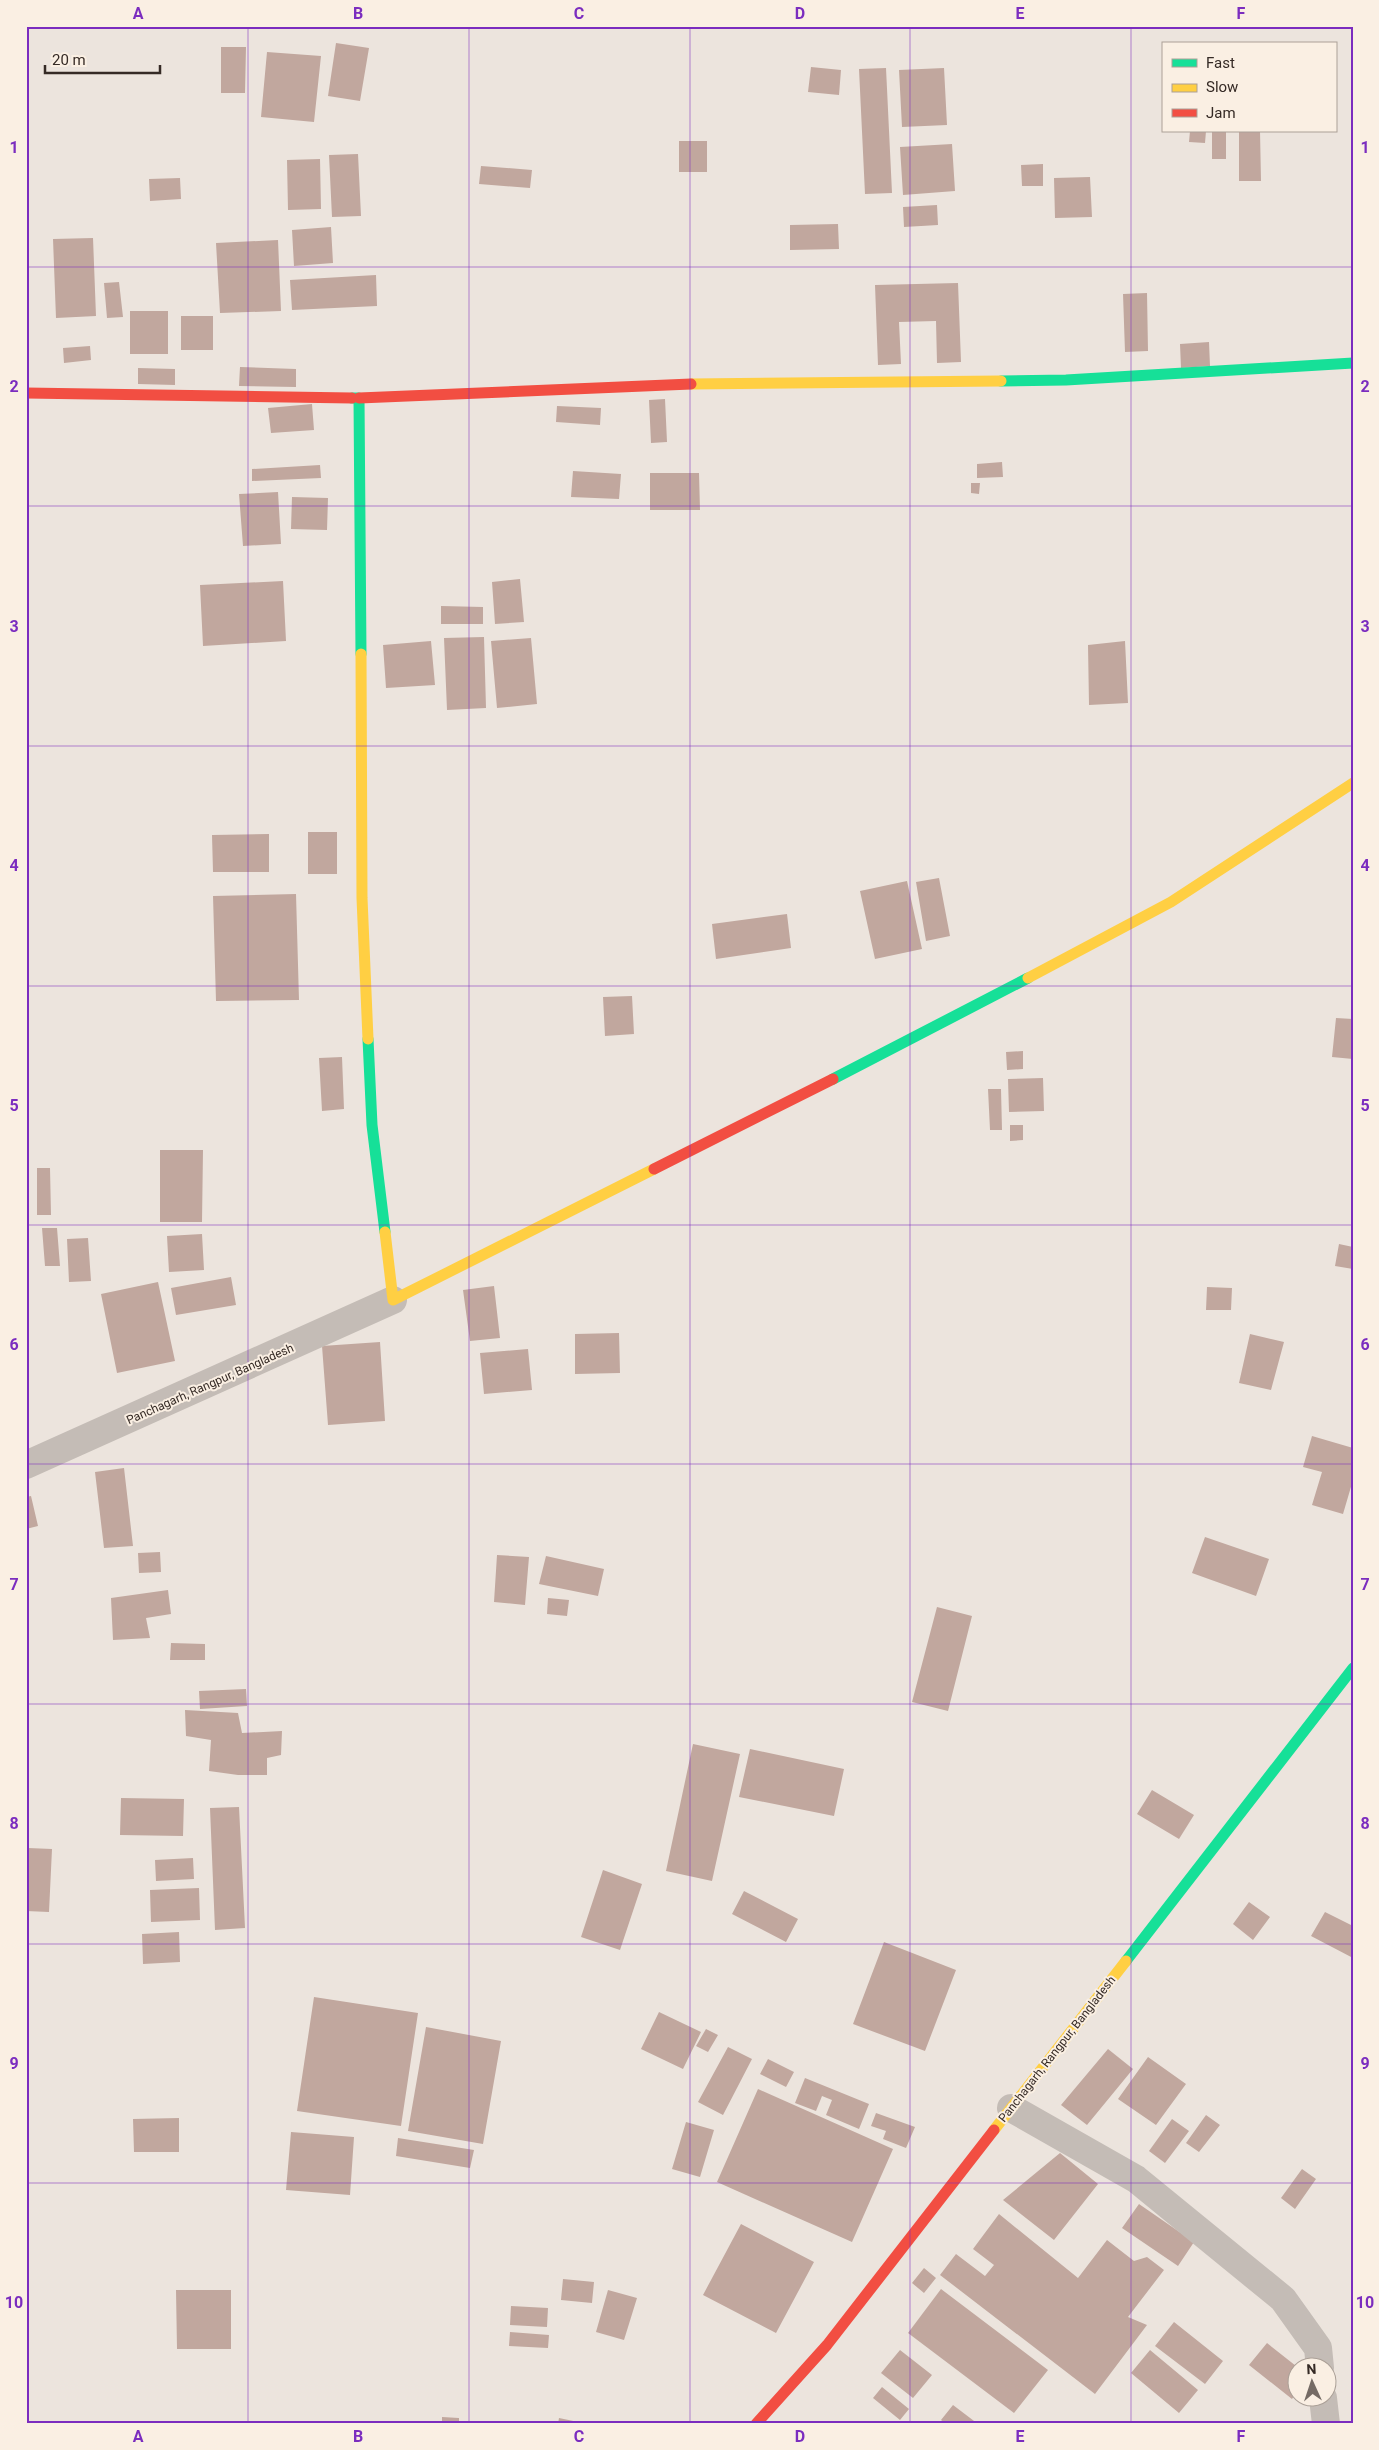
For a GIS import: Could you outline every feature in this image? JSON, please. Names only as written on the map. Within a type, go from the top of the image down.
[{"type":"street","points":[[26,393],[359,398],[660,384],[1066,380],[1353,363]]},
{"type":"street","points":[[359,398],[362,908],[372,1125],[394,1300],[899,1046],[1171,902],[1353,783]]},
{"type":"street","name":"Panchagarh, Rangpur, Bangladesh","points":[[26,1466],[394,1300]]},
{"type":"street","name":"Panchagarh, Rangpur, Bangladesh","points":[[756,2424],[827,2345],[1353,1668]]},
{"type":"street","points":[[1011,2108],[1136,2179],[1283,2299],[1318,2348],[1319,2358]]},
{"type":"street","points":[[1324,2408],[1326,2424]]},
{"type":"building","points":[[336,43],[369,48],[360,101],[328,96]]},
{"type":"building","points":[[221,47],[246,47],[245,93],[221,93]]},
{"type":"building","points":[[267,52],[321,56],[314,122],[261,117]]},
{"type":"building","points":[[811,67],[841,70],[839,95],[808,92]]},
{"type":"building","points":[[886,68],[892,193],[865,194],[859,69]]},
{"type":"building","points":[[944,68],[947,125],[902,127],[899,70]]},
{"type":"building","points":[[1190,132],[1206,132],[1205,143],[1189,142]]},
{"type":"building","points":[[1212,132],[1226,132],[1226,159],[1212,159]]},
{"type":"building","points":[[1239,132],[1260,132],[1261,181],[1239,181]]},
{"type":"building","points":[[679,141],[707,141],[707,172],[679,172]]},
{"type":"building","points":[[952,144],[955,191],[903,195],[900,147]]},
{"type":"building","points":[[358,154],[361,216],[332,217],[329,155]]},
{"type":"building","points":[[320,159],[321,209],[288,210],[287,160]]},
{"type":"building","points":[[1043,164],[1043,186],[1022,186],[1021,165]]},
{"type":"building","points":[[481,166],[532,170],[530,188],[479,184]]},
{"type":"building","points":[[1090,177],[1092,217],[1055,218],[1054,178]]},
{"type":"building","points":[[180,178],[181,199],[150,201],[149,179]]},
{"type":"building","points":[[937,205],[938,225],[904,227],[903,207]]},
{"type":"building","points":[[838,224],[839,249],[790,250],[790,225]]},
{"type":"building","points":[[331,227],[333,263],[294,266],[292,230]]},
{"type":"building","points":[[93,238],[96,316],[56,318],[53,239]]},
{"type":"building","points":[[278,240],[281,311],[220,313],[216,243]]},
{"type":"building","points":[[376,275],[377,306],[292,310],[290,280]]},
{"type":"building","points":[[119,282],[123,317],[107,318],[104,283]]},
{"type":"building","points":[[958,283],[961,362],[937,363],[936,321],[899,322],[901,364],[878,365],[875,285]]},
{"type":"building","points":[[1147,293],[1148,351],[1125,352],[1123,294]]},
{"type":"building","points":[[130,311],[168,311],[168,354],[130,354]]},
{"type":"building","points":[[181,316],[213,316],[213,350],[181,350]]},
{"type":"building","points":[[1209,342],[1210,366],[1181,368],[1180,344]]},
{"type":"building","points":[[90,346],[91,360],[64,363],[63,348]]},
{"type":"building","points":[[240,367],[296,369],[296,387],[239,386]]},
{"type":"building","points":[[138,368],[175,369],[175,385],[138,384]]},
{"type":"building","points":[[665,399],[667,442],[651,443],[649,400]]},
{"type":"building","points":[[312,404],[314,430],[271,433],[268,408]]},
{"type":"building","points":[[557,406],[601,408],[600,425],[556,422]]},
{"type":"building","points":[[1002,462],[1003,477],[977,478],[977,464]]},
{"type":"building","points":[[320,465],[321,478],[252,481],[252,469]]},
{"type":"building","points":[[573,471],[621,474],[619,499],[571,497]]},
{"type":"building","points":[[650,473],[699,473],[700,510],[650,510]]},
{"type":"building","points":[[971,483],[980,483],[979,494],[971,493]]},
{"type":"building","points":[[278,492],[281,544],[243,546],[239,494]]},
{"type":"building","points":[[292,497],[328,498],[327,530],[291,529]]},
{"type":"building","points":[[520,579],[524,622],[495,624],[492,582]]},
{"type":"building","points":[[283,581],[286,641],[203,646],[200,585]]},
{"type":"building","points":[[441,606],[483,607],[483,624],[441,624]]},
{"type":"building","points":[[484,637],[486,708],[447,710],[444,638]]},
{"type":"building","points":[[531,638],[537,704],[497,708],[491,641]]},
{"type":"building","points":[[431,641],[435,685],[386,688],[383,645]]},
{"type":"building","points":[[1125,641],[1128,703],[1089,705],[1088,645]]},
{"type":"building","points":[[308,832],[337,832],[337,874],[308,874]]},
{"type":"building","points":[[269,834],[269,872],[213,872],[212,835]]},
{"type":"building","points":[[939,878],[950,936],[926,941],[916,882]]},
{"type":"building","points":[[907,881],[922,949],[875,959],[860,891]]},
{"type":"building","points":[[296,894],[299,1000],[216,1001],[213,896]]},
{"type":"building","points":[[787,914],[791,948],[716,959],[712,924]]},
{"type":"building","points":[[632,996],[634,1034],[605,1036],[603,997]]},
{"type":"building","points":[[1336,1018],[1353,1019],[1353,1059],[1332,1057]]},
{"type":"building","points":[[1023,1051],[1023,1069],[1007,1070],[1006,1052]]},
{"type":"building","points":[[342,1057],[344,1109],[322,1111],[319,1058]]},
{"type":"building","points":[[1043,1078],[1044,1111],[1009,1112],[1008,1079]]},
{"type":"building","points":[[988,1089],[1001,1089],[1002,1130],[990,1130]]},
{"type":"building","points":[[1010,1125],[1023,1125],[1023,1140],[1010,1141]]},
{"type":"building","points":[[160,1150],[203,1150],[202,1222],[160,1222]]},
{"type":"building","points":[[37,1168],[50,1168],[51,1215],[37,1215]]},
{"type":"building","points":[[42,1228],[57,1228],[60,1266],[45,1266]]},
{"type":"building","points":[[202,1234],[204,1270],[169,1272],[167,1236]]},
{"type":"building","points":[[88,1238],[91,1281],[69,1282],[67,1239]]},
{"type":"building","points":[[1339,1244],[1353,1247],[1353,1269],[1335,1266]]},
{"type":"building","points":[[231,1277],[236,1305],[176,1315],[171,1288]]},
{"type":"building","points":[[158,1282],[175,1361],[117,1373],[101,1294]]},
{"type":"building","points":[[494,1286],[500,1338],[470,1341],[463,1290]]},
{"type":"building","points":[[1207,1287],[1232,1288],[1231,1310],[1206,1310]]},
{"type":"building","points":[[619,1333],[620,1373],[575,1374],[575,1334]]},
{"type":"building","points":[[1250,1334],[1284,1342],[1271,1390],[1239,1383]]},
{"type":"building","points":[[380,1342],[385,1421],[328,1425],[322,1346]]},
{"type":"building","points":[[528,1349],[532,1390],[484,1394],[480,1353]]},
{"type":"building","points":[[1312,1436],[1353,1448],[1353,1480],[1343,1514],[1312,1505],[1322,1472],[1303,1467]]},
{"type":"building","points":[[124,1468],[133,1546],[104,1548],[95,1472]]},
{"type":"building","points":[[31,1496],[38,1526],[26,1529],[26,1497]]},
{"type":"building","points":[[1205,1537],[1269,1559],[1256,1596],[1192,1573]]},
{"type":"building","points":[[160,1552],[161,1572],[139,1573],[138,1553]]},
{"type":"building","points":[[497,1555],[529,1557],[525,1605],[494,1602]]},
{"type":"building","points":[[546,1556],[604,1569],[598,1596],[539,1584]]},
{"type":"building","points":[[168,1590],[171,1614],[146,1618],[150,1638],[113,1640],[111,1598]]},
{"type":"building","points":[[548,1598],[569,1600],[567,1616],[547,1614]]},
{"type":"building","points":[[937,1607],[972,1616],[948,1711],[912,1702]]},
{"type":"building","points":[[171,1643],[205,1644],[205,1660],[170,1660]]},
{"type":"building","points":[[246,1689],[247,1706],[200,1709],[199,1691]]},
{"type":"building","points":[[185,1710],[238,1713],[242,1733],[282,1731],[281,1755],[267,1758],[267,1775],[238,1775],[209,1771],[211,1740],[186,1736]]},
{"type":"building","points":[[693,1744],[740,1754],[712,1881],[666,1871]]},
{"type":"building","points":[[750,1749],[844,1769],[834,1816],[739,1797]]},
{"type":"building","points":[[1152,1790],[1194,1815],[1179,1839],[1137,1814]]},
{"type":"building","points":[[121,1798],[184,1799],[183,1836],[120,1835]]},
{"type":"building","points":[[239,1807],[245,1928],[215,1930],[210,1808]]},
{"type":"building","points":[[28,1848],[52,1849],[49,1912],[26,1911]]},
{"type":"building","points":[[193,1858],[194,1879],[156,1881],[155,1860]]},
{"type":"building","points":[[603,1870],[642,1884],[620,1950],[581,1937]]},
{"type":"building","points":[[199,1888],[200,1920],[151,1922],[150,1890]]},
{"type":"building","points":[[744,1891],[798,1919],[786,1942],[732,1914]]},
{"type":"building","points":[[1249,1902],[1270,1917],[1253,1940],[1233,1924]]},
{"type":"building","points":[[1325,1912],[1353,1926],[1353,1958],[1311,1936]]},
{"type":"building","points":[[179,1932],[180,1962],[143,1964],[142,1934]]},
{"type":"building","points":[[884,1942],[956,1970],[925,2051],[853,2024]]},
{"type":"building","points":[[314,1997],[418,2013],[401,2126],[297,2111]]},
{"type":"building","points":[[659,2012],[701,2032],[683,2069],[641,2049]]},
{"type":"building","points":[[426,2027],[501,2041],[483,2144],[408,2131]]},
{"type":"building","points":[[706,2029],[718,2035],[708,2052],[696,2046]]},
{"type":"building","points":[[728,2047],[752,2059],[723,2115],[698,2102]]},
{"type":"building","points":[[1108,2049],[1133,2069],[1087,2125],[1061,2105]]},
{"type":"building","points":[[1148,2057],[1186,2084],[1156,2125],[1118,2099]]},
{"type":"building","points":[[768,2059],[794,2072],[786,2087],[760,2074]]},
{"type":"building","points":[[805,2078],[869,2104],[859,2129],[826,2115],[832,2100],[822,2096],[816,2111],[795,2103]]},
{"type":"building","points":[[758,2089],[893,2149],[852,2242],[717,2182]]},
{"type":"building","points":[[876,2113],[915,2127],[906,2148],[883,2139],[886,2131],[871,2126]]},
{"type":"building","points":[[1206,2115],[1220,2125],[1199,2152],[1186,2143]]},
{"type":"building","points":[[179,2118],[179,2152],[134,2152],[133,2119]]},
{"type":"building","points":[[1172,2119],[1189,2131],[1165,2163],[1149,2151]]},
{"type":"building","points":[[686,2122],[714,2130],[700,2177],[672,2169]]},
{"type":"building","points":[[291,2132],[354,2137],[350,2195],[286,2190]]},
{"type":"building","points":[[398,2138],[474,2150],[470,2168],[396,2156]]},
{"type":"building","points":[[1060,2153],[1098,2184],[1054,2240],[1003,2200]]},
{"type":"building","points":[[1302,2169],[1316,2179],[1295,2209],[1281,2198]]},
{"type":"building","points":[[1139,2204],[1194,2242],[1178,2266],[1122,2228]]},
{"type":"building","points":[[999,2214],[1078,2278],[1107,2240],[1134,2261],[1147,2257],[1164,2270],[1128,2317],[1147,2325],[1095,2394],[940,2275],[956,2254],[985,2276],[994,2265],[973,2249]]},
{"type":"building","points":[[741,2224],[814,2262],[776,2333],[703,2295]]},
{"type":"building","points":[[924,2268],[936,2278],[924,2293],[912,2283]]},
{"type":"building","points":[[563,2279],[594,2282],[592,2303],[561,2300]]},
{"type":"building","points":[[941,2289],[1048,2370],[1014,2413],[908,2333]]},
{"type":"building","points":[[176,2290],[231,2290],[231,2349],[177,2349]]},
{"type":"building","points":[[608,2290],[637,2298],[624,2340],[596,2332]]},
{"type":"building","points":[[511,2306],[548,2308],[547,2327],[510,2325]]},
{"type":"building","points":[[1174,2322],[1223,2361],[1205,2384],[1155,2346]]},
{"type":"building","points":[[510,2332],[549,2335],[548,2348],[509,2346]]},
{"type":"building","points":[[1267,2343],[1286,2358],[1286,2394],[1249,2365]]},
{"type":"building","points":[[900,2350],[932,2375],[913,2398],[881,2373]]},
{"type":"building","points":[[1150,2350],[1198,2390],[1179,2413],[1131,2373]]},
{"type":"building","points":[[882,2387],[909,2409],[900,2420],[873,2398]]},
{"type":"building","points":[[953,2405],[978,2424],[946,2424],[941,2420]]},
{"type":"building","points":[[442,2417],[459,2418],[459,2424],[442,2424]]},
{"type":"building","points":[[559,2418],[583,2423],[583,2424],[558,2424]]},
{"type":"traffic: fast","points":[[1001,381],[1066,380],[1353,363]]},
{"type":"traffic: fast","points":[[352,398],[359,398],[361,654]]},
{"type":"traffic: fast","points":[[833,1079],[1028,978]]},
{"type":"traffic: fast","points":[[368,1039],[372,1125],[385,1232]]},
{"type":"traffic: fast","points":[[1126,1961],[1353,1668]]},
{"type":"traffic: slow","points":[[691,384],[1001,381]]},
{"type":"traffic: slow","points":[[361,654],[362,898],[368,1039]]},
{"type":"traffic: slow","points":[[1028,978],[1171,902],[1353,783]]},
{"type":"traffic: slow","points":[[385,1232],[393,1300],[654,1169]]},
{"type":"traffic: slow","points":[[994,2130],[1126,1961]]},
{"type":"traffic: jam","points":[[359,398],[691,384]]},
{"type":"traffic: jam","points":[[26,393],[352,398]]},
{"type":"traffic: jam","points":[[654,1169],[833,1079]]},
{"type":"traffic: jam","points":[[756,2424],[827,2345],[994,2130]]}]
